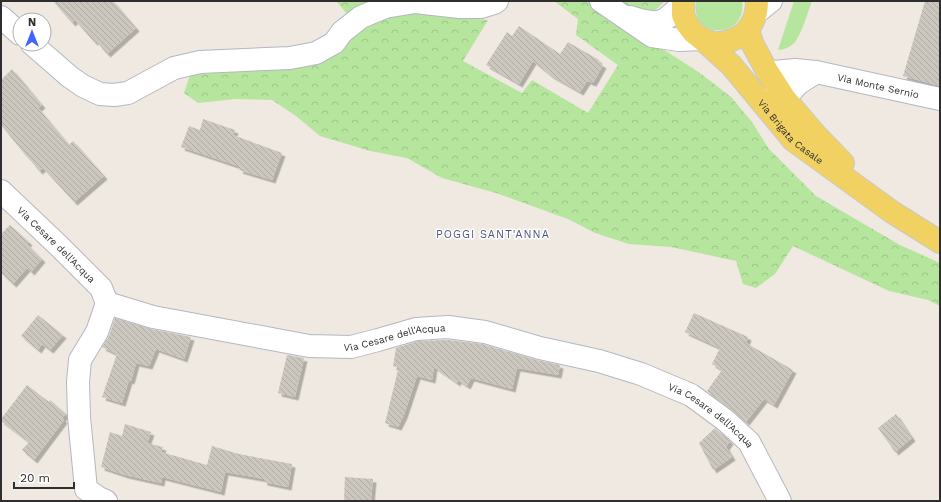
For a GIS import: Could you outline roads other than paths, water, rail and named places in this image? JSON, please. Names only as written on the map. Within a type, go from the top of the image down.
[{"type":"main road","name":"Via Brigata Casale","points":[[682,3],[683,15],[693,32],[730,65],[793,140],[892,212],[940,242]]},
{"type":"main road","name":"Via Brigata Casale","points":[[702,39],[714,43],[726,42],[738,38],[758,11]]},
{"type":"main road","name":"Via Brigata Casale","points":[[758,11],[752,45],[767,72],[785,99],[815,134],[892,212]]},
{"type":"street","points":[[41,52],[70,78],[83,86],[100,94],[114,96],[128,93],[174,68],[200,62],[290,58],[316,54],[334,44],[342,32],[360,17],[385,7],[415,2],[460,7],[481,7],[497,1]]},
{"type":"street","points":[[601,1],[652,36],[679,40],[702,39],[728,57],[765,99],[776,102],[785,99],[797,85],[816,72]]},
{"type":"street","points":[[621,14],[644,22],[661,21],[682,3]]},
{"type":"street","points":[[1,17],[12,27]]},
{"type":"street","name":"Via Monte Sernio","points":[[767,72],[795,70],[816,72],[940,99]]},
{"type":"street","name":"Via Cesare dell'Acqua","points":[[1,191],[59,246],[100,288],[107,303],[153,317],[309,346],[351,347],[416,329],[448,327],[485,332],[540,348],[599,361],[641,374],[690,395],[725,420],[749,442],[780,501]]},
{"type":"street","points":[[106,501],[86,489],[78,417],[78,382],[80,360],[97,332],[107,303]]},
{"type":"district","name":"POGGI SANT'ANNA","points":[[493,234]]}]
